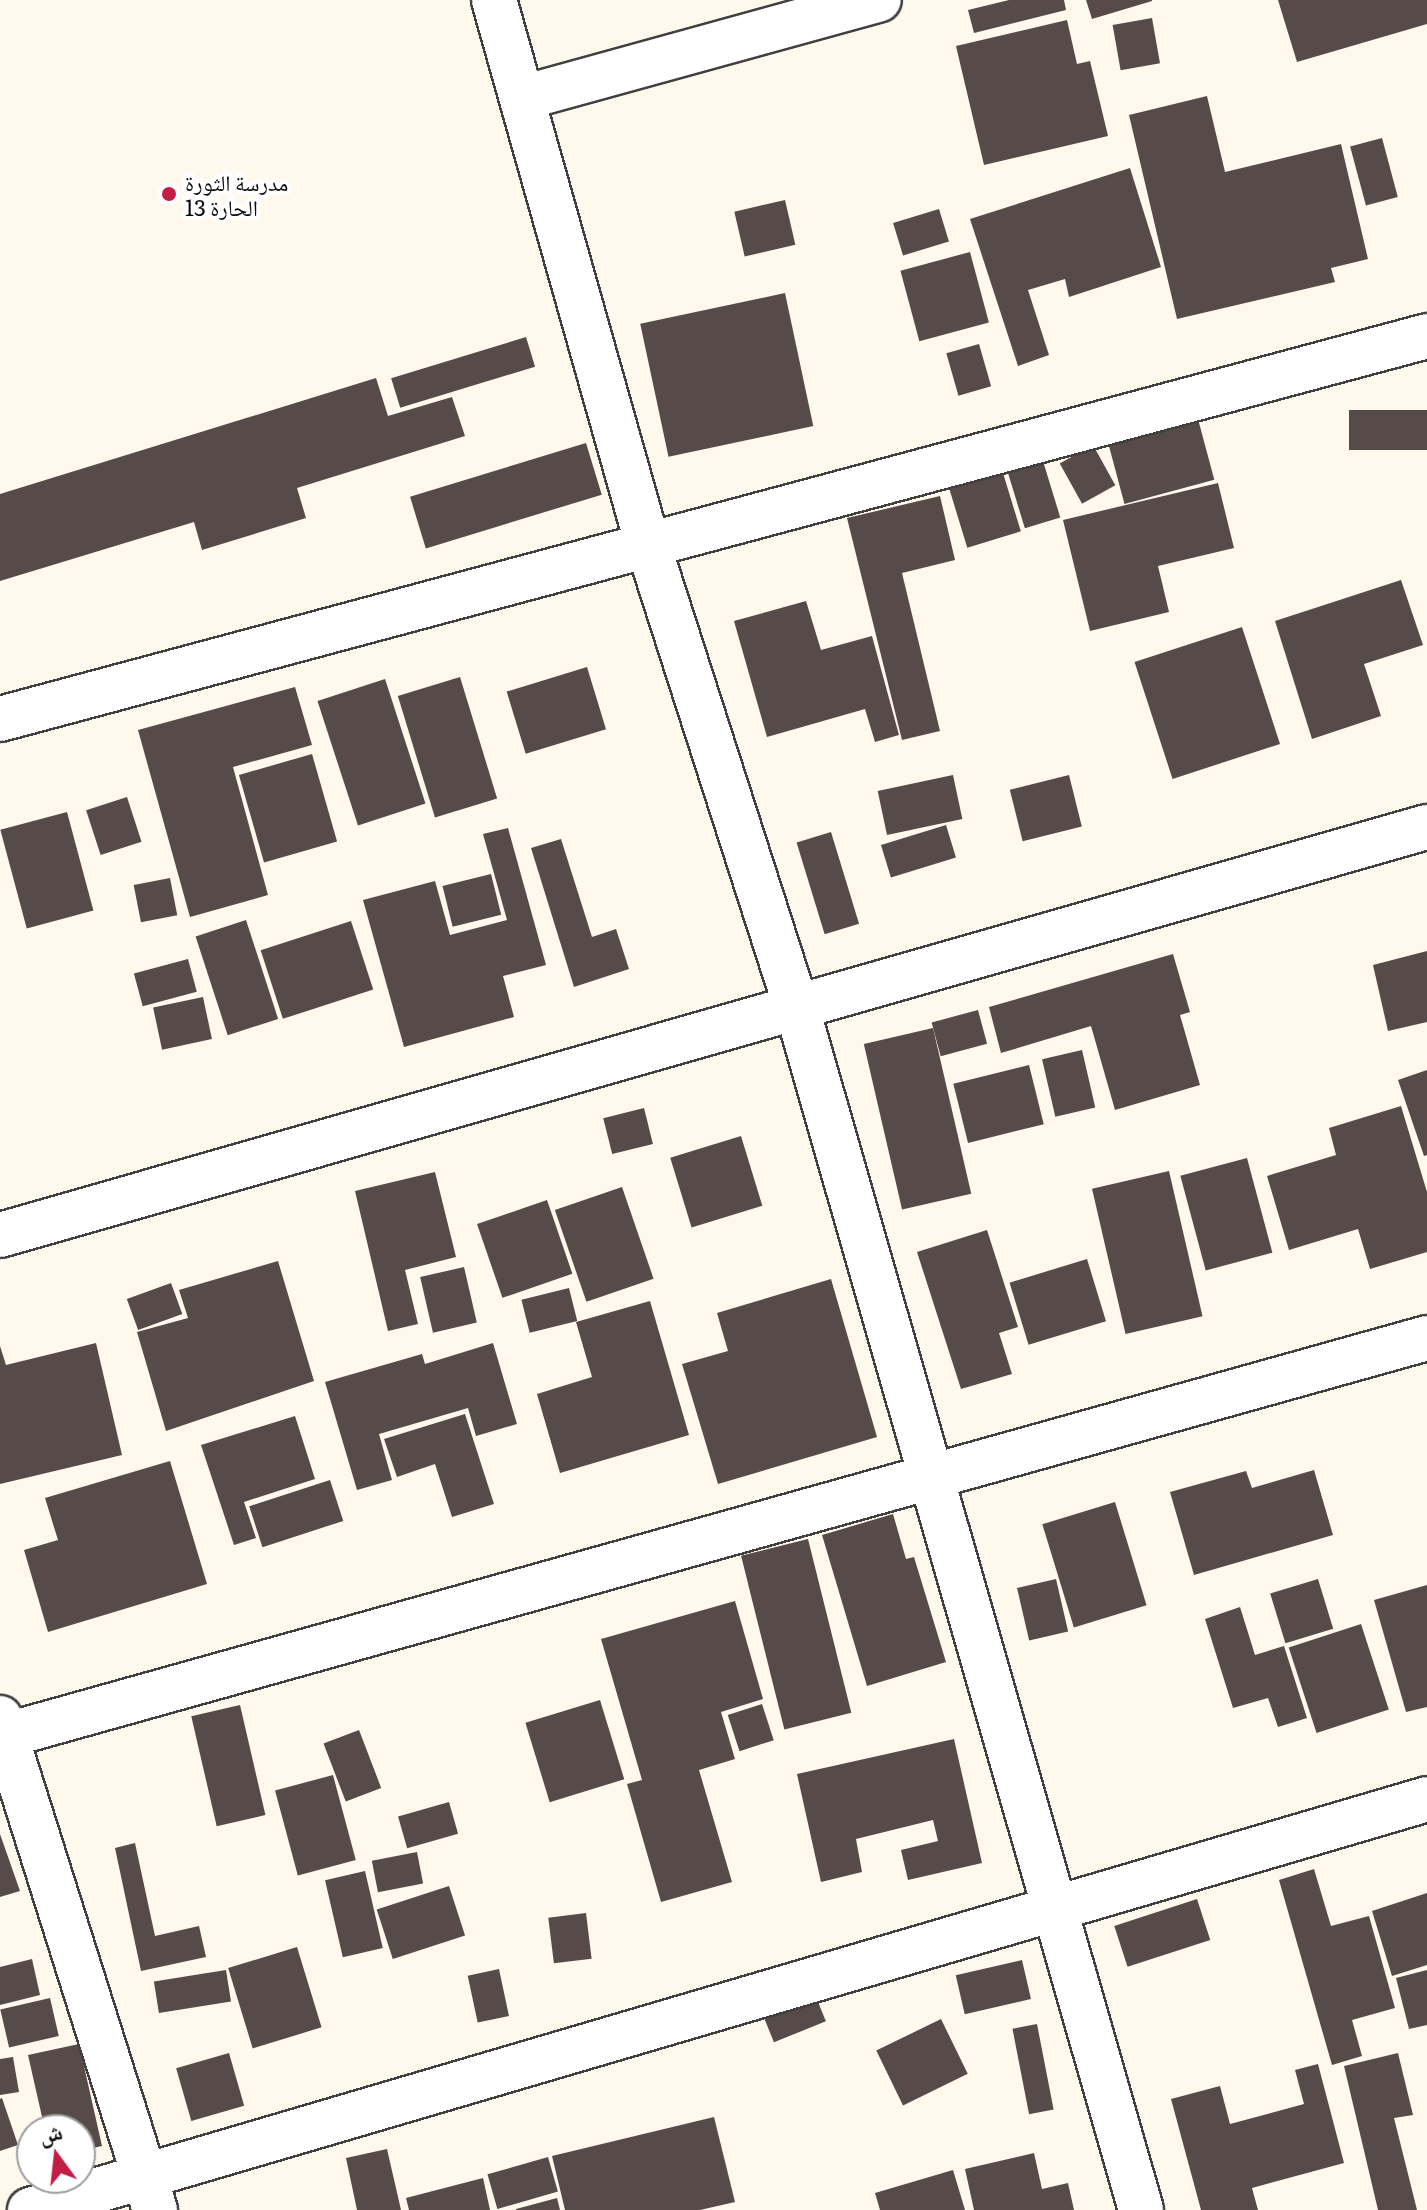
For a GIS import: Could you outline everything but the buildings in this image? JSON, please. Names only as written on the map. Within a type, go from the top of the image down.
[{"type":"street","points":[[494,0],[647,542],[796,1005],[1051,1908],[1141,2210]]},
{"type":"street","points":[[522,98],[879,0]]},
{"type":"street","points":[[0,719],[647,542],[1427,336]]},
{"type":"street","points":[[0,1235],[1427,827]]},
{"type":"street","points":[[150,2194],[2,1730],[930,1480],[1427,1338]]},
{"type":"street","points":[[30,2210],[150,2194],[1051,1908],[1427,1799]]},
{"type":"place","name":"مدرسة الثورة الحارة 13","points":[[169,194]]}]
